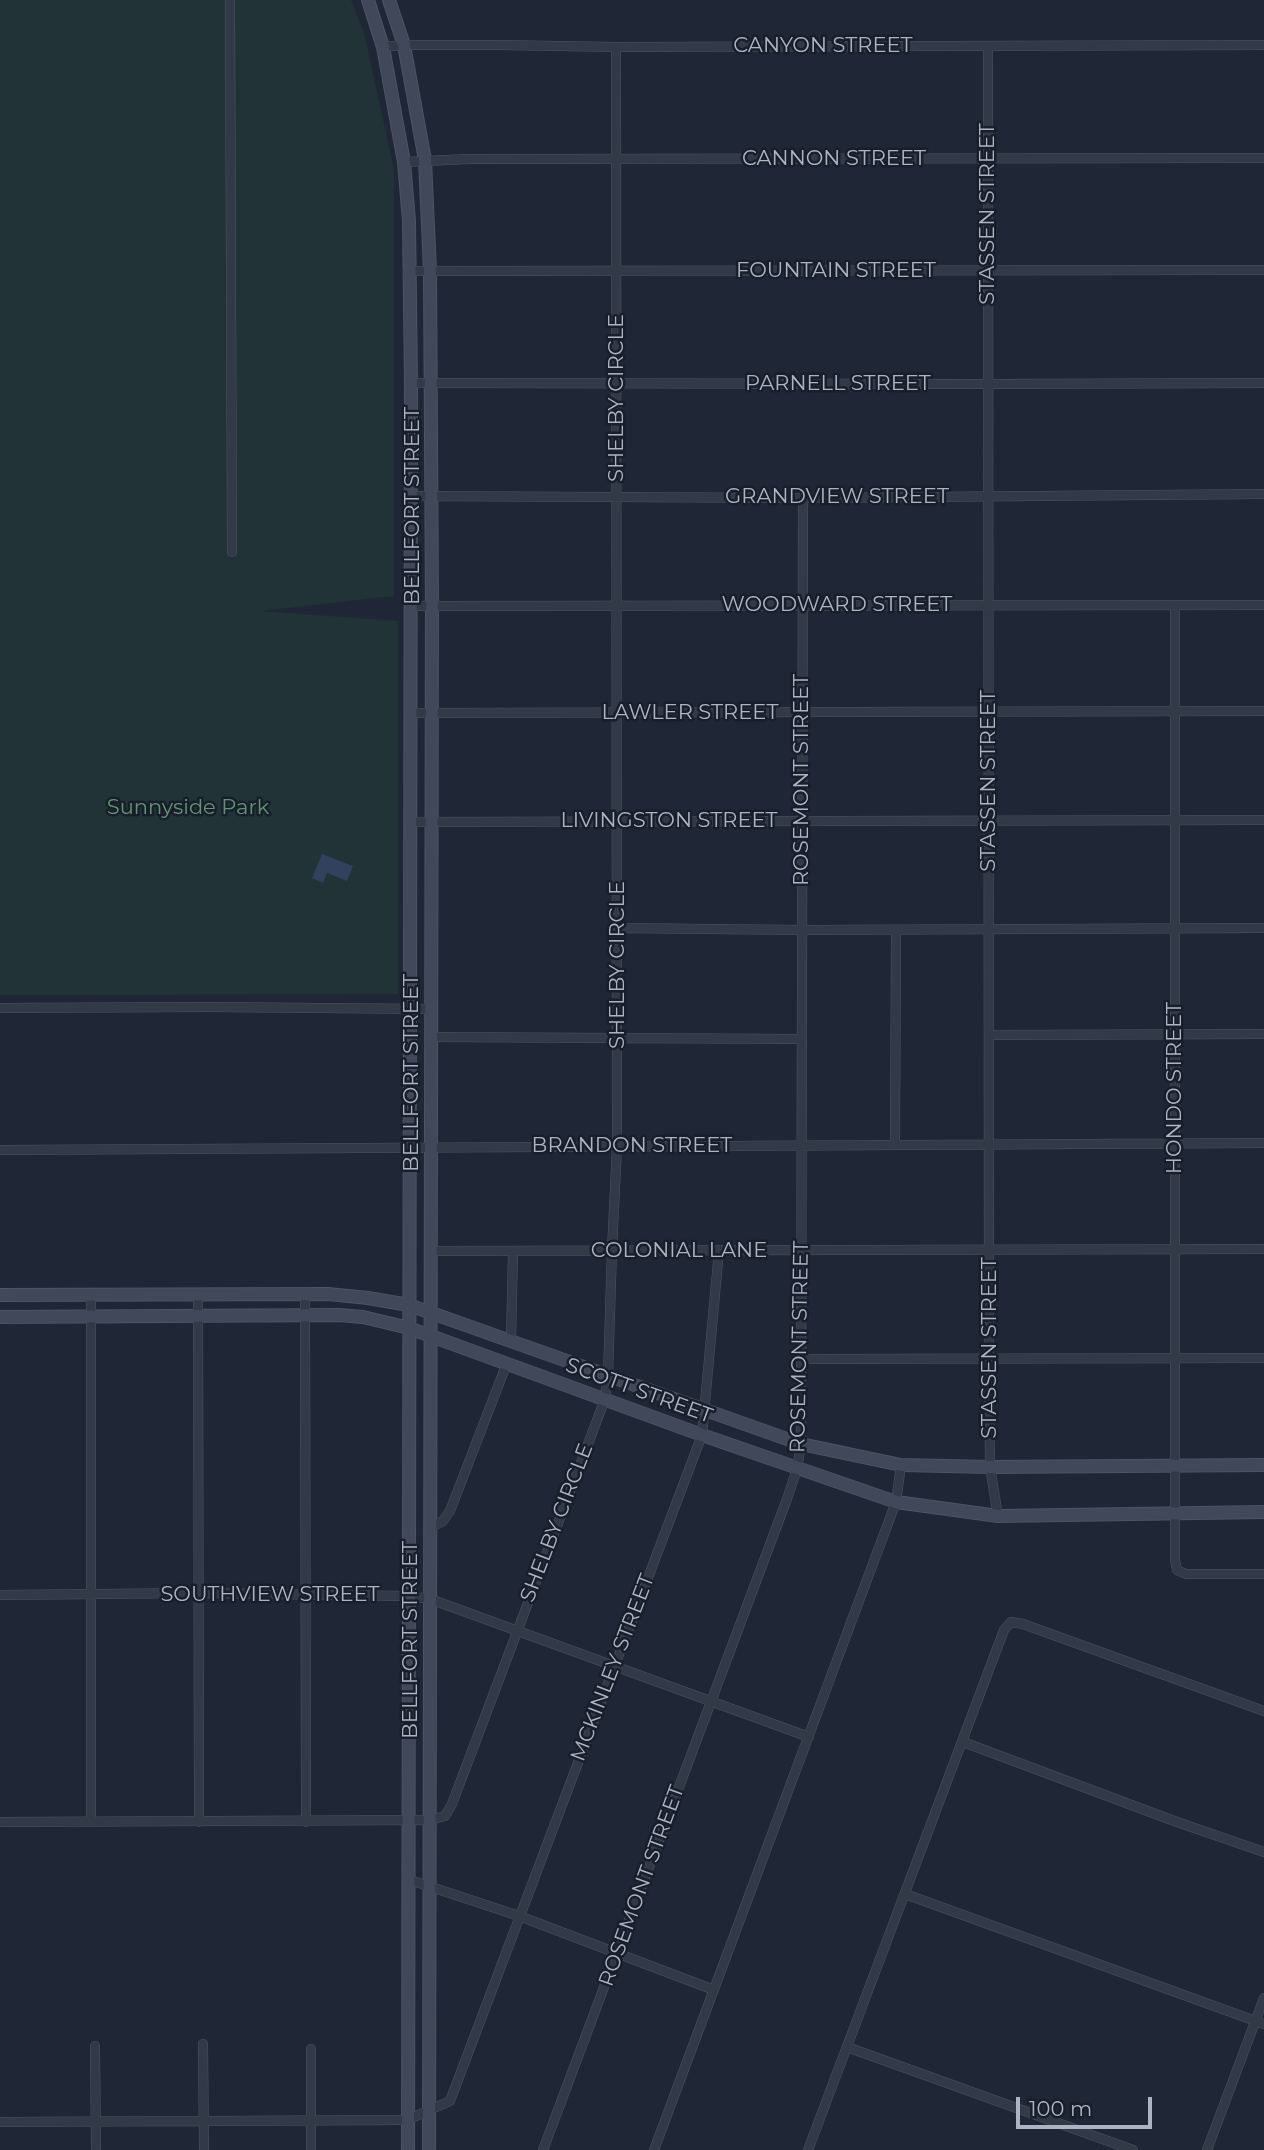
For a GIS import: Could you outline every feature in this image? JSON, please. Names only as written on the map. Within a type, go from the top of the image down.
[{"type":"main road","name":"BELLFORT STREET","points":[[368,0],[383,47],[404,162],[409,221],[408,2150]]},
{"type":"main road","name":"BELLFORT STREET","points":[[389,0],[404,45],[425,160],[430,271],[432,713],[429,2150]]},
{"type":"main road","name":"SCOTT STREET","points":[[0,1295],[305,1294],[351,1296],[409,1305],[801,1444],[901,1465],[1264,1465]]},
{"type":"main road","name":"SCOTT STREET","points":[[0,1317],[363,1317],[408,1328],[797,1469],[896,1502],[998,1516],[1264,1512]]},
{"type":"main road","points":[[408,1489],[430,1489]]},
{"type":"main road","points":[[408,1710],[430,1710]]},
{"type":"main road","points":[[407,2006],[429,2006]]},
{"type":"street","points":[[230,0],[232,552]]},
{"type":"street","name":"CANYON STREET","points":[[383,47],[1264,45]]},
{"type":"street","name":"STASSEN STREET","points":[[988,46],[989,1359],[990,1467],[998,1516]]},
{"type":"street","name":"SHELBY CIRCLE","points":[[430,1821],[445,1816],[452,1804],[605,1399],[608,1376],[617,1146],[616,47]]},
{"type":"street","name":"CANNON STREET","points":[[404,162],[1264,158]]},
{"type":"street","name":"FOUNTAIN STREET","points":[[408,271],[1264,270]]},
{"type":"street","name":"PARNELL STREET","points":[[411,383],[1264,383]]},
{"type":"street","name":"GRANDVIEW STREET","points":[[410,496],[989,498],[1264,494]]},
{"type":"street","name":"ROSEMONT STREET","points":[[542,2150],[797,1469],[801,1444],[803,498]]},
{"type":"street","name":"HONDO STREET","points":[[1175,605],[1175,1560],[1177,1570],[1186,1574],[1264,1574]]},
{"type":"street","name":"WOODWARD STREET","points":[[410,606],[1264,605]]},
{"type":"street","name":"LAWLER STREET","points":[[409,713],[1264,711]]},
{"type":"street","name":"LIVINGSTON STREET","points":[[409,822],[1264,820]]},
{"type":"street","points":[[618,928],[1264,928]]},
{"type":"street","points":[[895,1145],[896,930]]},
{"type":"street","points":[[0,1008],[431,1009]]},
{"type":"street","points":[[989,1035],[1264,1034]]},
{"type":"street","points":[[431,1037],[802,1039]]},
{"type":"street","name":"BRANDON STREET","points":[[0,1150],[1264,1143]]},
{"type":"street","name":"COLONIAL LANE","points":[[431,1251],[1264,1249]]},
{"type":"street","points":[[511,1342],[513,1251]]},
{"type":"street","name":"MCKINLEY STREET","points":[[407,2120],[450,2101],[702,1435],[719,1251]]},
{"type":"street","points":[[198,1294],[199,1822]]},
{"type":"street","points":[[305,1294],[306,1822]]},
{"type":"street","points":[[91,1295],[91,1822]]},
{"type":"street","points":[[802,1359],[1264,1358]]},
{"type":"street","points":[[430,1527],[442,1522],[450,1511],[507,1363]]},
{"type":"street","points":[[654,2150],[896,1502],[901,1465]]},
{"type":"street","name":"SOUTHVIEW STREET","points":[[0,1595],[198,1593],[408,1596],[429,1599],[809,1737]]},
{"type":"street","points":[[808,2150],[1004,1630],[1011,1622],[1264,1711]]},
{"type":"street","points":[[963,1742],[1264,1852]]},
{"type":"street","points":[[0,1822],[430,1821]]},
{"type":"street","points":[[407,1879],[519,1916],[714,1990]]},
{"type":"street","points":[[905,1894],[1260,2022]]},
{"type":"street","points":[[1207,2150],[1260,2022],[1264,1998]]},
{"type":"street","points":[[203,2044],[204,2150]]},
{"type":"street","points":[[95,2046],[96,2150]]},
{"type":"street","points":[[847,2047],[1133,2150]]},
{"type":"street","points":[[311,2049],[311,2150]]},
{"type":"street","points":[[0,2122],[407,2120]]},
{"type":"green space","name":"Sunnyside Park","points":[[0,0],[351,0],[364,33],[394,170],[394,596],[260,611],[398,621],[398,994],[0,995]]},
{"type":"water","points":[[322,854],[353,866],[347,881],[327,873],[323,883],[312,878]]}]
